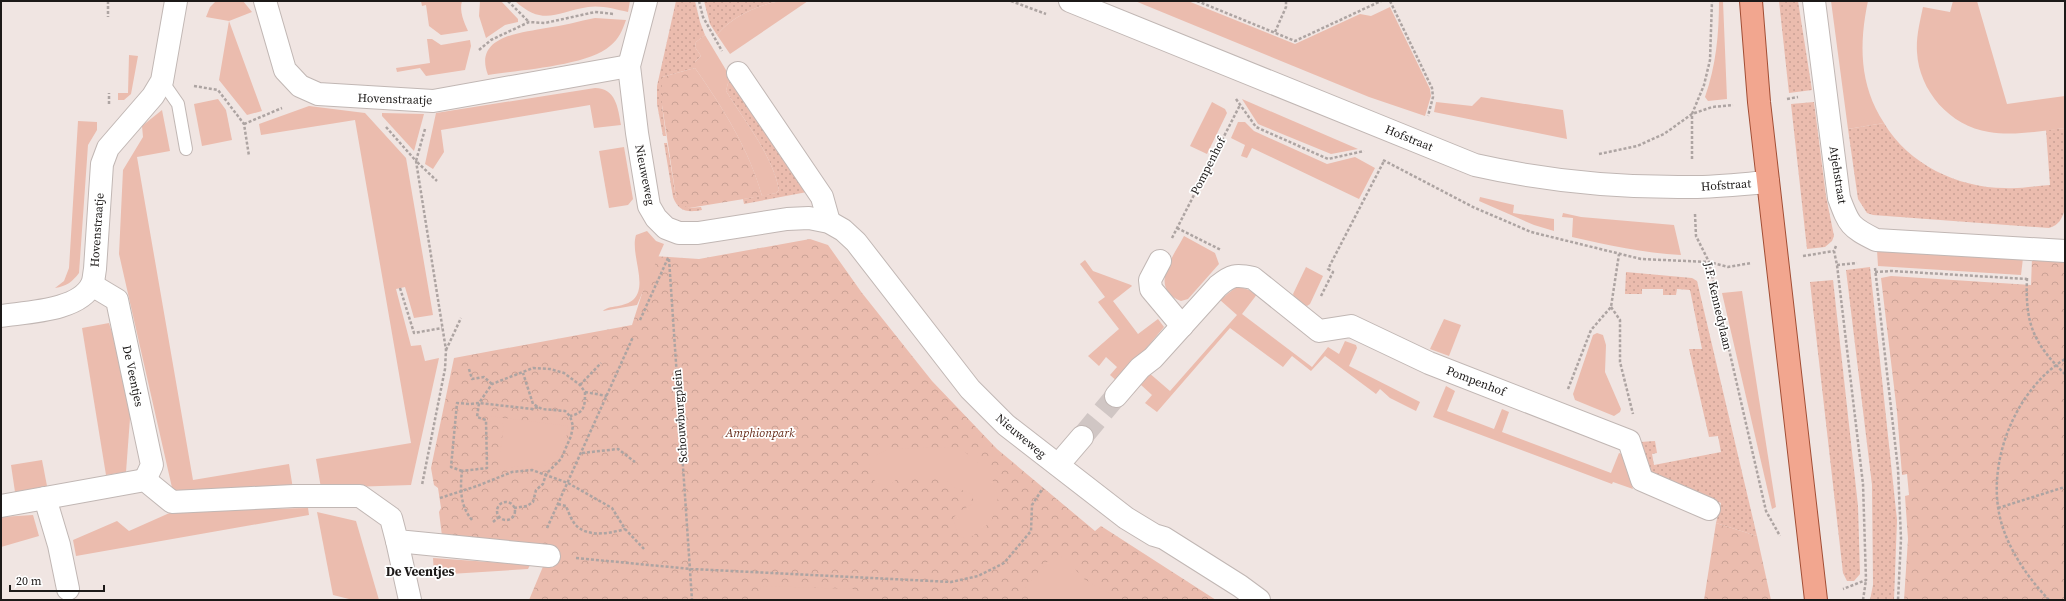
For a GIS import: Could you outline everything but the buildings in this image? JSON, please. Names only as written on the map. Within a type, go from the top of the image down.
[{"type":"main road","points":[[1751,1],[1759,102],[1816,600]]},
{"type":"street","name":"Hovenstraatje","points":[[1,316],[66,305],[79,299],[92,285],[95,269],[102,164],[108,148],[153,96],[162,81],[176,1]]},
{"type":"street","name":"Hovenstraatje","points":[[265,1],[286,70],[300,86],[318,94],[361,98],[433,101],[629,66]]},
{"type":"street","name":"Hofstraat","points":[[1070,1],[1475,165],[1514,174],[1555,180],[1640,187],[1694,187],[1768,182]]},
{"type":"street","name":"Atjehstraat","points":[[1814,1],[1839,198],[1847,219],[1858,232],[1876,240],[2065,251]]},
{"type":"street","name":"Nieuweweg","points":[[644,11],[629,66],[637,133],[649,206],[656,218],[666,228],[679,233],[698,233],[787,219],[809,218],[829,222],[843,230],[856,242],[970,389],[1006,425],[1126,518],[1154,535],[1164,538],[1240,586],[1258,600]]},
{"type":"street","points":[[738,73],[822,197],[829,222]]},
{"type":"street","points":[[1160,261],[1150,280],[1151,289],[1182,326]]},
{"type":"street","name":"Pompenhof","points":[[1228,278],[1241,276],[1253,278],[1319,331],[1351,326],[1428,363],[1629,441]]},
{"type":"street","points":[[1116,396],[1140,368],[1153,358],[1228,278]]},
{"type":"street","name":"De Veentjes","points":[[92,285],[117,300],[152,465],[145,480]]},
{"type":"street","points":[[1058,465],[1082,437]]},
{"type":"street","points":[[1629,441],[1642,480],[1709,509]]},
{"type":"street","points":[[1,506],[145,480],[172,502],[294,496],[360,496],[391,518],[410,600]]},
{"type":"street","points":[[44,498],[59,545],[68,589]]},
{"type":"street","points":[[397,541],[549,556]]},
{"type":"lane","points":[[162,81],[178,104],[186,148]]},
{"type":"path","points":[[108,1],[108,17]]},
{"type":"path","points":[[508,1],[530,22]]},
{"type":"path","points":[[699,1],[709,30],[730,65],[738,73]]},
{"type":"path","points":[[1197,1],[1295,41],[1380,1]]},
{"type":"path","points":[[1275,32],[1286,7],[1286,1]]},
{"type":"path","points":[[1390,1],[1432,88],[1433,97],[1427,122]]},
{"type":"path","name":"J.F. Kennedylaan","points":[[1712,1],[1710,60],[1704,85],[1692,114],[1696,236],[1709,262],[1766,511],[1781,538]]},
{"type":"path","points":[[479,50],[491,40],[530,22],[545,23],[595,12],[644,11]]},
{"type":"path","points":[[162,81],[218,90],[244,124],[249,156]]},
{"type":"path","points":[[1593,155],[1612,153],[1637,146],[1664,134],[1692,114],[1712,107],[1826,94]]},
{"type":"path","points":[[361,98],[416,161],[437,181]]},
{"type":"path","points":[[1235,98],[1256,127],[1328,159],[1366,151]]},
{"type":"path","points":[[422,485],[445,369],[446,350],[416,161],[433,101]]},
{"type":"path","name":"Pompenhof","points":[[1160,261],[1240,104]]},
{"type":"path","points":[[1308,321],[1333,272],[1328,269],[1384,161]]},
{"type":"path","points":[[1847,219],[1834,251],[1864,484],[1866,580],[1863,600]]},
{"type":"path","points":[[1177,228],[1221,250],[1228,278]]},
{"type":"path","points":[[1871,237],[1898,468],[1901,539],[1898,600]]},
{"type":"path","points":[[2029,250],[2027,310],[2030,325],[2038,342],[2055,365],[2065,374]]},
{"type":"path","points":[[1558,414],[1591,330],[1611,307],[1619,254]]},
{"type":"path","name":"Schouwburgplein","points":[[640,320],[669,256],[692,600]]},
{"type":"path","points":[[1875,272],[1892,271],[2027,279]]},
{"type":"path","points":[[400,288],[414,333],[442,328]]},
{"type":"path","points":[[1611,307],[1620,320],[1620,362],[1633,410],[1629,441]]},
{"type":"path","points":[[446,350],[461,318]]},
{"type":"path","points":[[546,531],[633,337]]},
{"type":"path","points":[[2049,600],[2018,561],[2003,528],[1998,508],[1997,488],[2000,460],[2007,431],[2018,408],[2035,385],[2055,365],[2065,359]]},
{"type":"path","points":[[580,385],[601,363]]},
{"type":"path","points":[[538,407],[533,409],[479,403],[457,403],[451,467],[462,471],[487,468],[486,420],[477,417],[479,403],[492,384],[533,368],[550,369],[564,374],[580,385],[585,392],[584,408],[581,412],[570,416]]},
{"type":"path","points":[[469,369],[472,379],[484,377],[492,384]]},
{"type":"path","points":[[514,508],[527,506],[533,502],[536,490],[543,484],[546,474],[561,459],[571,436],[573,426],[570,416],[565,411],[542,409],[533,404],[523,373]]},
{"type":"path","points":[[585,392],[607,396]]},
{"type":"path","points":[[582,453],[618,449],[635,462]]},
{"type":"path","points":[[549,556],[691,569],[951,582],[978,576],[1004,563],[1031,531],[1032,505],[1058,465]]},
{"type":"path","points":[[440,498],[512,472],[532,470],[568,483],[612,508],[625,529],[644,549]]},
{"type":"path","points":[[462,471],[460,491],[468,516],[475,524]]},
{"type":"path","points":[[1998,508],[2065,487]]},
{"type":"path","points":[[509,503],[514,508],[514,515],[510,519],[504,520],[499,517],[497,512],[500,504],[509,503]]},
{"type":"path","points":[[558,504],[566,506],[574,522],[579,528],[590,532],[614,533],[625,529]]},
{"type":"path","points":[[488,525],[499,517]]},
{"type":"path","points":[[1838,591],[1866,580]]},
{"type":"green space","points":[[216,1],[243,1],[252,12],[229,21],[206,17],[210,7]]},
{"type":"green space","points":[[421,1],[462,1],[462,13],[468,31],[441,35],[429,26],[426,5],[422,6]]},
{"type":"green space","points":[[480,1],[501,1],[518,19],[518,22],[505,25],[486,38],[479,16]]},
{"type":"green space","points":[[515,1],[630,1],[628,12],[608,8],[588,7],[550,16],[542,16],[525,9]]},
{"type":"green space","points":[[676,1],[695,1],[705,35],[696,42],[695,47],[701,56],[695,62],[695,68],[662,77],[662,105],[666,136],[663,136],[657,104],[657,86]]},
{"type":"green space","points":[[704,1],[780,1],[763,5],[737,17],[717,35],[710,24]]},
{"type":"green space","points":[[780,1],[808,1],[730,54],[717,35],[737,17],[763,5]]},
{"type":"green space","points":[[1135,1],[1188,1],[1295,44],[1360,14],[1371,16],[1390,7],[1430,89],[1431,96],[1425,116],[1369,97]]},
{"type":"green space","points":[[1719,1],[1723,1],[1727,99],[1708,101],[1705,97],[1712,74],[1716,50]]},
{"type":"green space","points":[[1779,1],[1798,1],[1812,90],[1789,93]]},
{"type":"green space","points":[[1831,1],[1868,1],[1863,32],[1863,64],[1870,94],[1884,123],[1848,129]]},
{"type":"green space","points":[[1953,1],[1977,1],[2007,104],[2065,96],[2065,128],[2018,133],[1989,132],[1962,122],[1939,104],[1930,93],[1919,66],[1917,52],[1918,35],[1923,7],[1950,12]]},
{"type":"green space","points":[[595,18],[626,20],[616,41],[599,53],[569,63],[488,75],[485,62],[487,52],[493,44],[502,39],[524,32]]},
{"type":"green space","points":[[229,21],[262,111],[247,115],[219,80]]},
{"type":"green space","points":[[705,35],[732,80],[728,83],[726,91],[757,139],[771,164],[779,190],[776,193],[762,196],[750,162],[734,129],[695,68],[695,62],[701,56],[695,47],[696,42]]},
{"type":"green space","points":[[427,39],[432,39],[441,45],[470,40],[471,46],[465,70],[426,76],[420,68],[397,72],[396,68],[430,63]]},
{"type":"green space","points":[[129,55],[138,56],[131,94],[124,100],[118,100],[118,93],[128,93]]},
{"type":"green space","points":[[695,68],[734,129],[750,162],[762,196],[689,208],[682,205],[676,197],[662,105],[662,77]]},
{"type":"green space","points":[[732,80],[807,192],[744,204],[743,199],[776,193],[779,190],[771,164],[749,126],[726,91],[728,83]]},
{"type":"green space","points":[[595,88],[608,91],[612,95],[619,112],[621,125],[594,128],[590,105],[441,130],[444,152],[433,169],[425,164],[436,113]]},
{"type":"green space","points":[[1481,97],[1563,110],[1567,139],[1434,112],[1436,102],[1472,106]]},
{"type":"green space","points":[[218,99],[226,110],[232,140],[202,146],[194,104]]},
{"type":"green space","points":[[1242,99],[1358,149],[1331,154],[1258,124]]},
{"type":"green space","points":[[1212,102],[1225,109],[1227,113],[1207,154],[1190,146]]},
{"type":"green space","points":[[1814,102],[1826,196],[1834,236],[1832,241],[1825,247],[1807,249],[1791,104]]},
{"type":"green space","points":[[309,106],[365,113],[406,158],[433,315],[414,318],[405,287],[396,289],[411,346],[421,345],[425,361],[439,358],[411,485],[321,488],[316,459],[411,443],[355,120],[261,135],[259,124]]},
{"type":"green space","points":[[162,110],[170,151],[137,157],[193,480],[289,464],[293,489],[173,492],[119,254],[123,170],[143,137],[142,126]]},
{"type":"green space","points":[[382,113],[424,114],[414,151],[382,116]]},
{"type":"green space","points":[[78,121],[97,122],[97,130],[88,145],[79,273],[69,283],[55,288],[64,281],[69,268]]},
{"type":"green space","points":[[1238,122],[1245,122],[1254,131],[1327,164],[1355,157],[1375,168],[1359,199],[1252,148],[1247,158],[1241,156],[1245,145],[1231,138]]},
{"type":"green space","points":[[1884,123],[1894,138],[1906,150],[1920,162],[1936,171],[1970,184],[1987,187],[2011,188],[2050,185],[2046,130],[2065,128],[2065,209],[2061,219],[2058,223],[2049,228],[1873,215],[1867,213],[1858,199],[1848,129]]},
{"type":"green space","points":[[664,143],[667,143],[676,197],[689,208],[701,207],[702,210],[684,210],[675,202]]},
{"type":"green space","points":[[624,147],[633,199],[628,205],[609,208],[599,151]]},
{"type":"green space","points":[[1480,197],[1514,205],[1513,213],[1554,219],[1554,231],[1534,225],[1479,201]]},
{"type":"green space","points":[[1563,213],[1581,217],[1674,225],[1681,255],[1639,251],[1572,237],[1573,218],[1562,217]]},
{"type":"green space","points":[[647,231],[656,241],[664,244],[637,305],[603,311],[605,309],[630,302],[638,293],[639,277],[635,251],[636,235]]},
{"type":"green space","points":[[1184,236],[1215,253],[1219,264],[1188,299],[1181,301],[1171,295],[1166,288],[1165,280],[1170,262]]},
{"type":"green space","name":"Amphionpark","points":[[810,239],[828,245],[862,293],[932,381],[997,449],[1095,531],[1101,526],[1216,600],[529,600],[552,545],[442,536],[439,512],[441,508],[438,488],[434,485],[431,468],[454,358],[632,325],[654,256],[699,259]]},
{"type":"green space","points":[[1877,250],[2023,258],[2021,275],[1878,266]]},
{"type":"green space","points":[[2032,258],[2065,261],[2065,600],[1904,600],[1908,539],[1905,496],[1909,495],[1907,474],[1902,475],[1897,412],[1881,278],[1891,276],[2031,285]]},
{"type":"green space","points":[[1085,260],[1093,271],[1132,286],[1113,301],[1138,334],[1158,319],[1164,327],[1118,382],[1110,375],[1117,367],[1106,357],[1099,366],[1088,356],[1119,329],[1098,302],[1105,297],[1080,264]]},
{"type":"green space","points":[[1306,267],[1323,276],[1310,304],[1307,306],[1296,301],[1293,294]]},
{"type":"green space","points":[[1870,267],[1897,520],[1894,600],[1870,600],[1873,585],[1872,485],[1846,270]]},
{"type":"green space","points":[[1626,272],[1692,278],[1697,281],[1757,536],[1716,523],[1721,503],[1653,476],[1648,472],[1640,442],[1655,441],[1657,453],[1652,454],[1654,465],[1721,452],[1718,436],[1709,437],[1689,349],[1702,349],[1690,290],[1677,289],[1676,295],[1663,295],[1663,289],[1642,289],[1642,294],[1625,294]]},
{"type":"green space","points":[[1833,280],[1858,506],[1860,574],[1854,581],[1847,581],[1843,573],[1810,282]]},
{"type":"green space","points":[[1235,288],[1243,288],[1258,293],[1242,314],[1312,367],[1328,347],[1339,354],[1345,341],[1356,345],[1357,348],[1349,366],[1420,402],[1416,411],[1390,398],[1380,389],[1376,394],[1325,356],[1311,371],[1292,356],[1283,367],[1230,328],[1157,412],[1145,403],[1152,395],[1141,385],[1134,393],[1128,389],[1148,372],[1170,391],[1237,315],[1220,300]]},
{"type":"green space","points":[[1742,291],[1776,507],[1772,509],[1722,293]]},
{"type":"green space","points":[[1444,319],[1461,325],[1449,356],[1430,349]]},
{"type":"green space","points":[[109,323],[127,381],[131,405],[126,472],[106,475],[82,328]]},
{"type":"green space","points":[[1597,333],[1603,335],[1606,345],[1605,372],[1621,409],[1620,412],[1614,416],[1575,400],[1573,394],[1593,335]]},
{"type":"green space","points":[[1446,386],[1455,391],[1447,411],[1494,429],[1502,409],[1509,412],[1502,432],[1611,473],[1619,453],[1622,454],[1633,489],[1613,482],[1612,484],[1433,417]]},
{"type":"green space","points":[[488,416],[568,426],[564,445],[557,457],[547,465],[538,468],[511,467],[498,469],[504,424],[488,421]]},
{"type":"green space","points":[[952,447],[965,452],[990,472],[998,498],[991,522],[967,540],[958,535],[953,518],[960,511],[974,503],[972,494],[954,487],[939,476],[900,476],[889,486],[877,483],[869,474],[870,464],[877,455],[889,449]]},
{"type":"green space","points":[[42,460],[47,486],[15,492],[11,465]]},
{"type":"green space","points":[[308,508],[309,515],[76,556],[73,540],[117,521],[129,531],[174,511]]},
{"type":"green space","points":[[317,512],[356,521],[379,600],[353,600],[333,595]]},
{"type":"green space","points":[[33,515],[39,536],[1,547],[1,517]]},
{"type":"green space","points":[[1716,523],[1757,536],[1771,600],[1704,600]]},
{"type":"green space","points":[[1058,555],[1070,562],[1082,578],[1112,595],[1114,600],[1032,600],[1028,597],[1025,588],[1049,560]]},
{"type":"green space","points":[[433,558],[530,565],[528,569],[434,575]]},
{"type":"green space","points":[[761,586],[854,589],[875,600],[757,600]]},
{"type":"tunnel","points":[[1082,437],[1116,396]]},
{"type":"district","name":"De Veentjes","points":[[420,571]]}]
